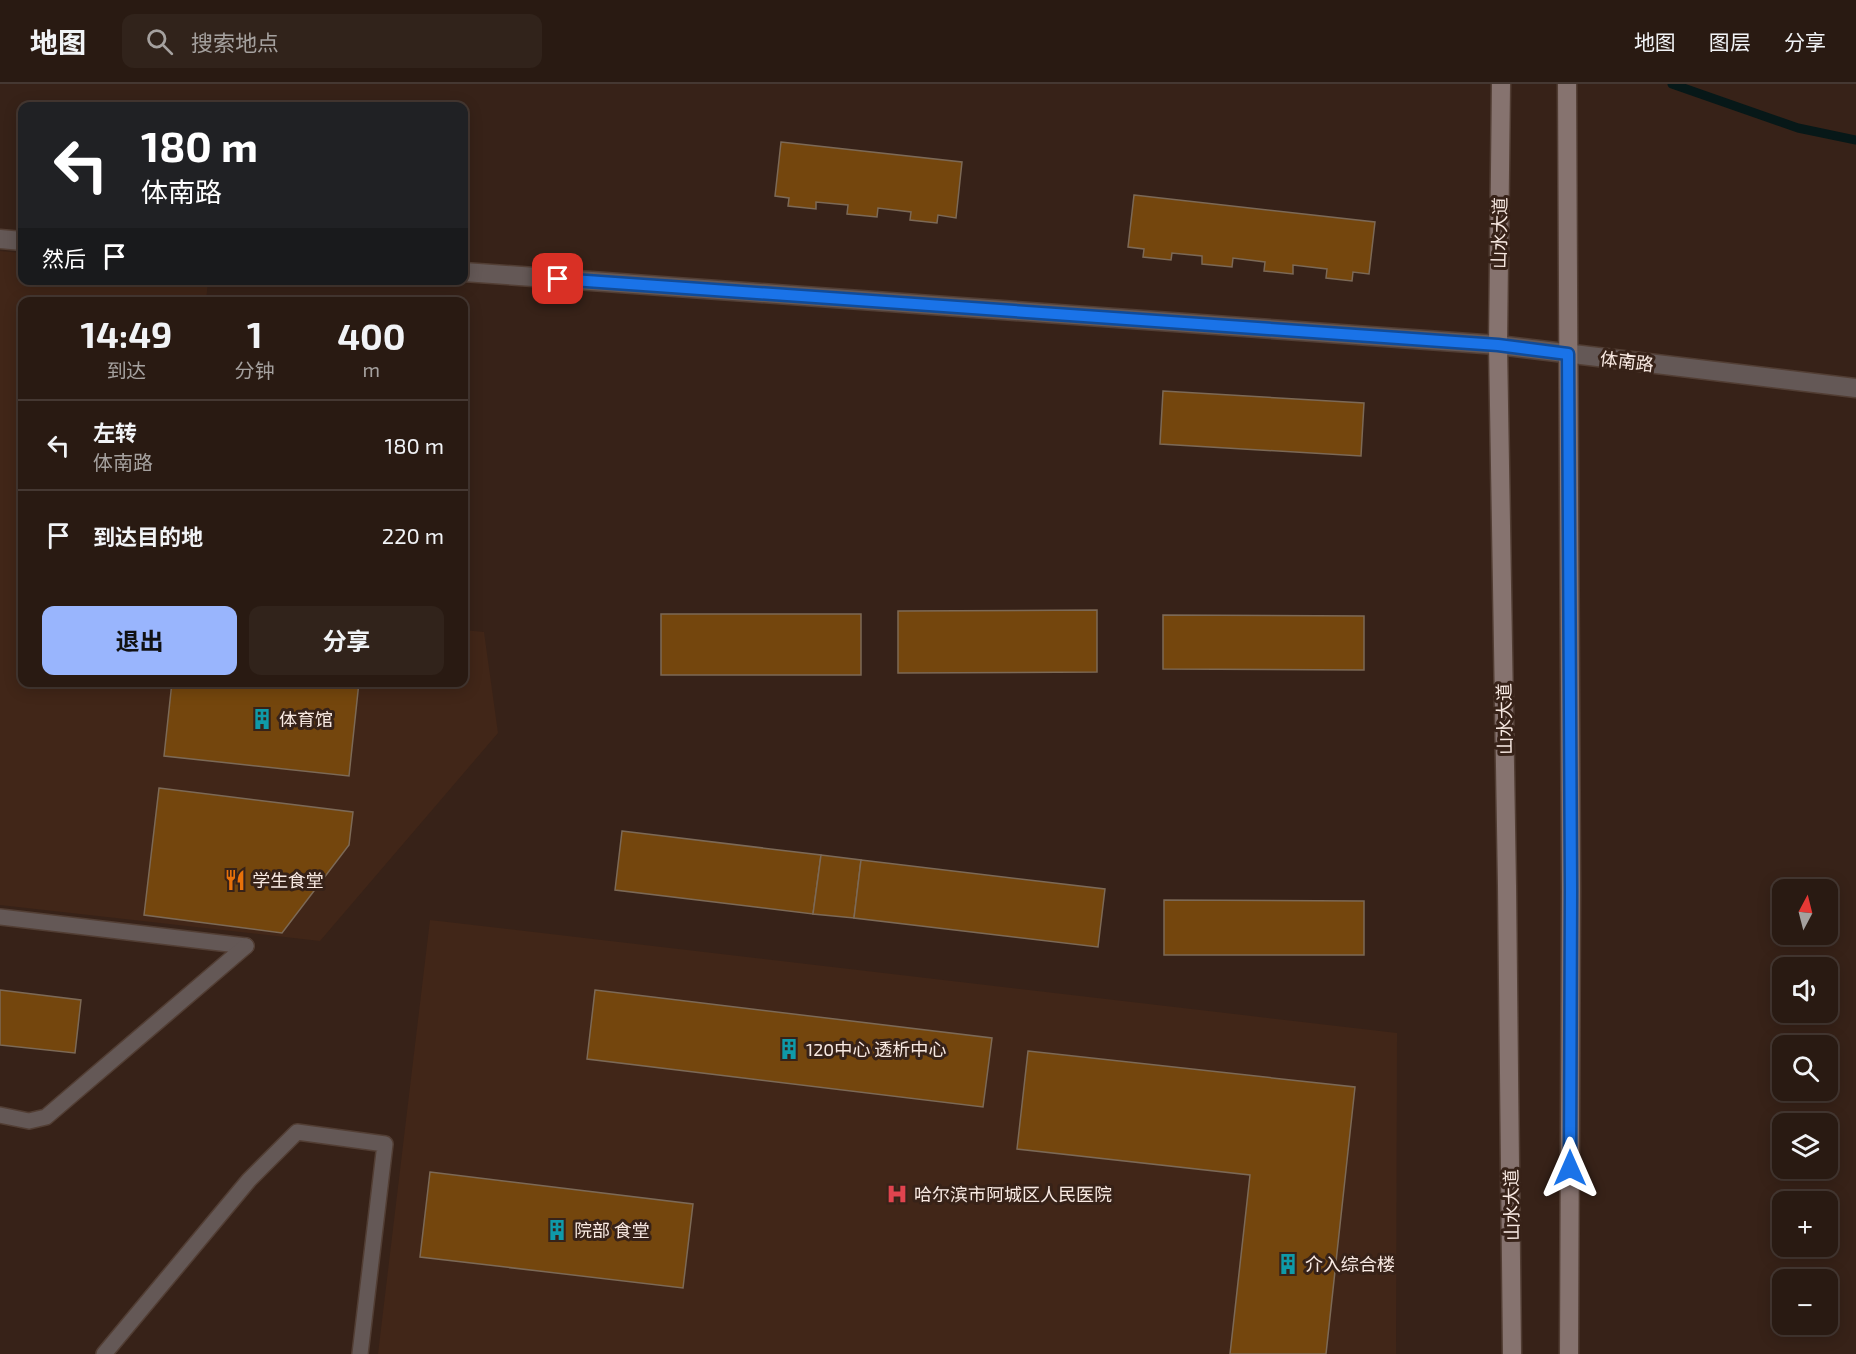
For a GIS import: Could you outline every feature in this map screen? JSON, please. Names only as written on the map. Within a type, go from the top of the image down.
[{"type":"main road","name":"山水大道","points":[[1501,84],[1498,345],[1512,1354]]},
{"type":"main road","points":[[1567,84],[1571,890],[1569,1354]]},
{"type":"street","points":[[0,239],[18,241]]},
{"type":"street","name":"体南路","points":[[468,272],[1498,345],[1856,388]]},
{"type":"lane","points":[[0,917],[246,946],[46,1117],[29,1121],[0,1115]]},
{"type":"lane","points":[[104,1354],[249,1180],[297,1132],[385,1144],[360,1354]]},
{"type":"shaded area","points":[[0,251],[18,253],[18,285],[208,285],[206,297],[18,297],[18,687],[468,687],[468,630],[484,632],[498,733],[320,941],[0,905]]},
{"type":"shaded area","name":"哈尔滨市阿城区人民医院","points":[[430,920],[1397,1033],[1396,1354],[378,1354]]},
{"type":"building","points":[[781,142],[962,162],[956,218],[938,215],[937,223],[910,220],[911,212],[878,208],[877,217],[847,214],[848,205],[816,202],[816,209],[788,206],[789,198],[775,196]]},
{"type":"building","points":[[1134,195],[1375,222],[1369,274],[1353,272],[1352,281],[1326,278],[1327,269],[1293,265],[1293,274],[1264,271],[1265,262],[1233,258],[1232,267],[1202,264],[1202,256],[1172,253],[1171,260],[1143,257],[1144,249],[1128,247]]},
{"type":"building","points":[[1163,391],[1364,403],[1361,456],[1160,444]]},
{"type":"building","points":[[1097,610],[1097,672],[898,673],[898,611]]},
{"type":"building","points":[[661,614],[861,614],[861,675],[661,675]]},
{"type":"building","points":[[1163,615],[1364,616],[1364,670],[1163,669]]},
{"type":"building","name":"体育馆","points":[[171,687],[358,687],[349,776],[164,756]]},
{"type":"building","name":"学生食堂","points":[[159,788],[353,812],[349,845],[282,933],[144,915]]},
{"type":"building","points":[[622,831],[821,855],[813,914],[615,890]]},
{"type":"building","points":[[821,855],[861,860],[854,918],[813,914]]},
{"type":"building","points":[[861,860],[1105,889],[1098,947],[854,918]]},
{"type":"building","points":[[1164,900],[1364,901],[1364,955],[1164,955]]},
{"type":"building","points":[[0,990],[81,1000],[75,1053],[0,1045]]},
{"type":"building","name":"120中心 透析中心","points":[[595,990],[992,1038],[983,1107],[587,1059]]},
{"type":"building","name":"介入综合楼","points":[[1028,1051],[1355,1087],[1326,1354],[1230,1354],[1250,1175],[1017,1149]]},
{"type":"building","name":"院部 食堂","points":[[430,1172],[693,1204],[683,1288],[420,1257]]},
{"type":"waterway","points":[[1672,84],[1798,128],[1856,140]]},
{"type":"place","name":"体育馆","points":[[262,719]]},
{"type":"place","name":"学生食堂","points":[[235,880]]},
{"type":"place","name":"120中心 透析中心","points":[[789,1049]]},
{"type":"place","name":"哈尔滨市阿城区人民医院","points":[[897,1194]]},
{"type":"place","name":"院部 食堂","points":[[557,1230]]},
{"type":"place","name":"介入综合楼","points":[[1288,1264]]},
{"type":"route","points":[[558,279],[1498,345],[1568,354],[1570,1168]]}]
